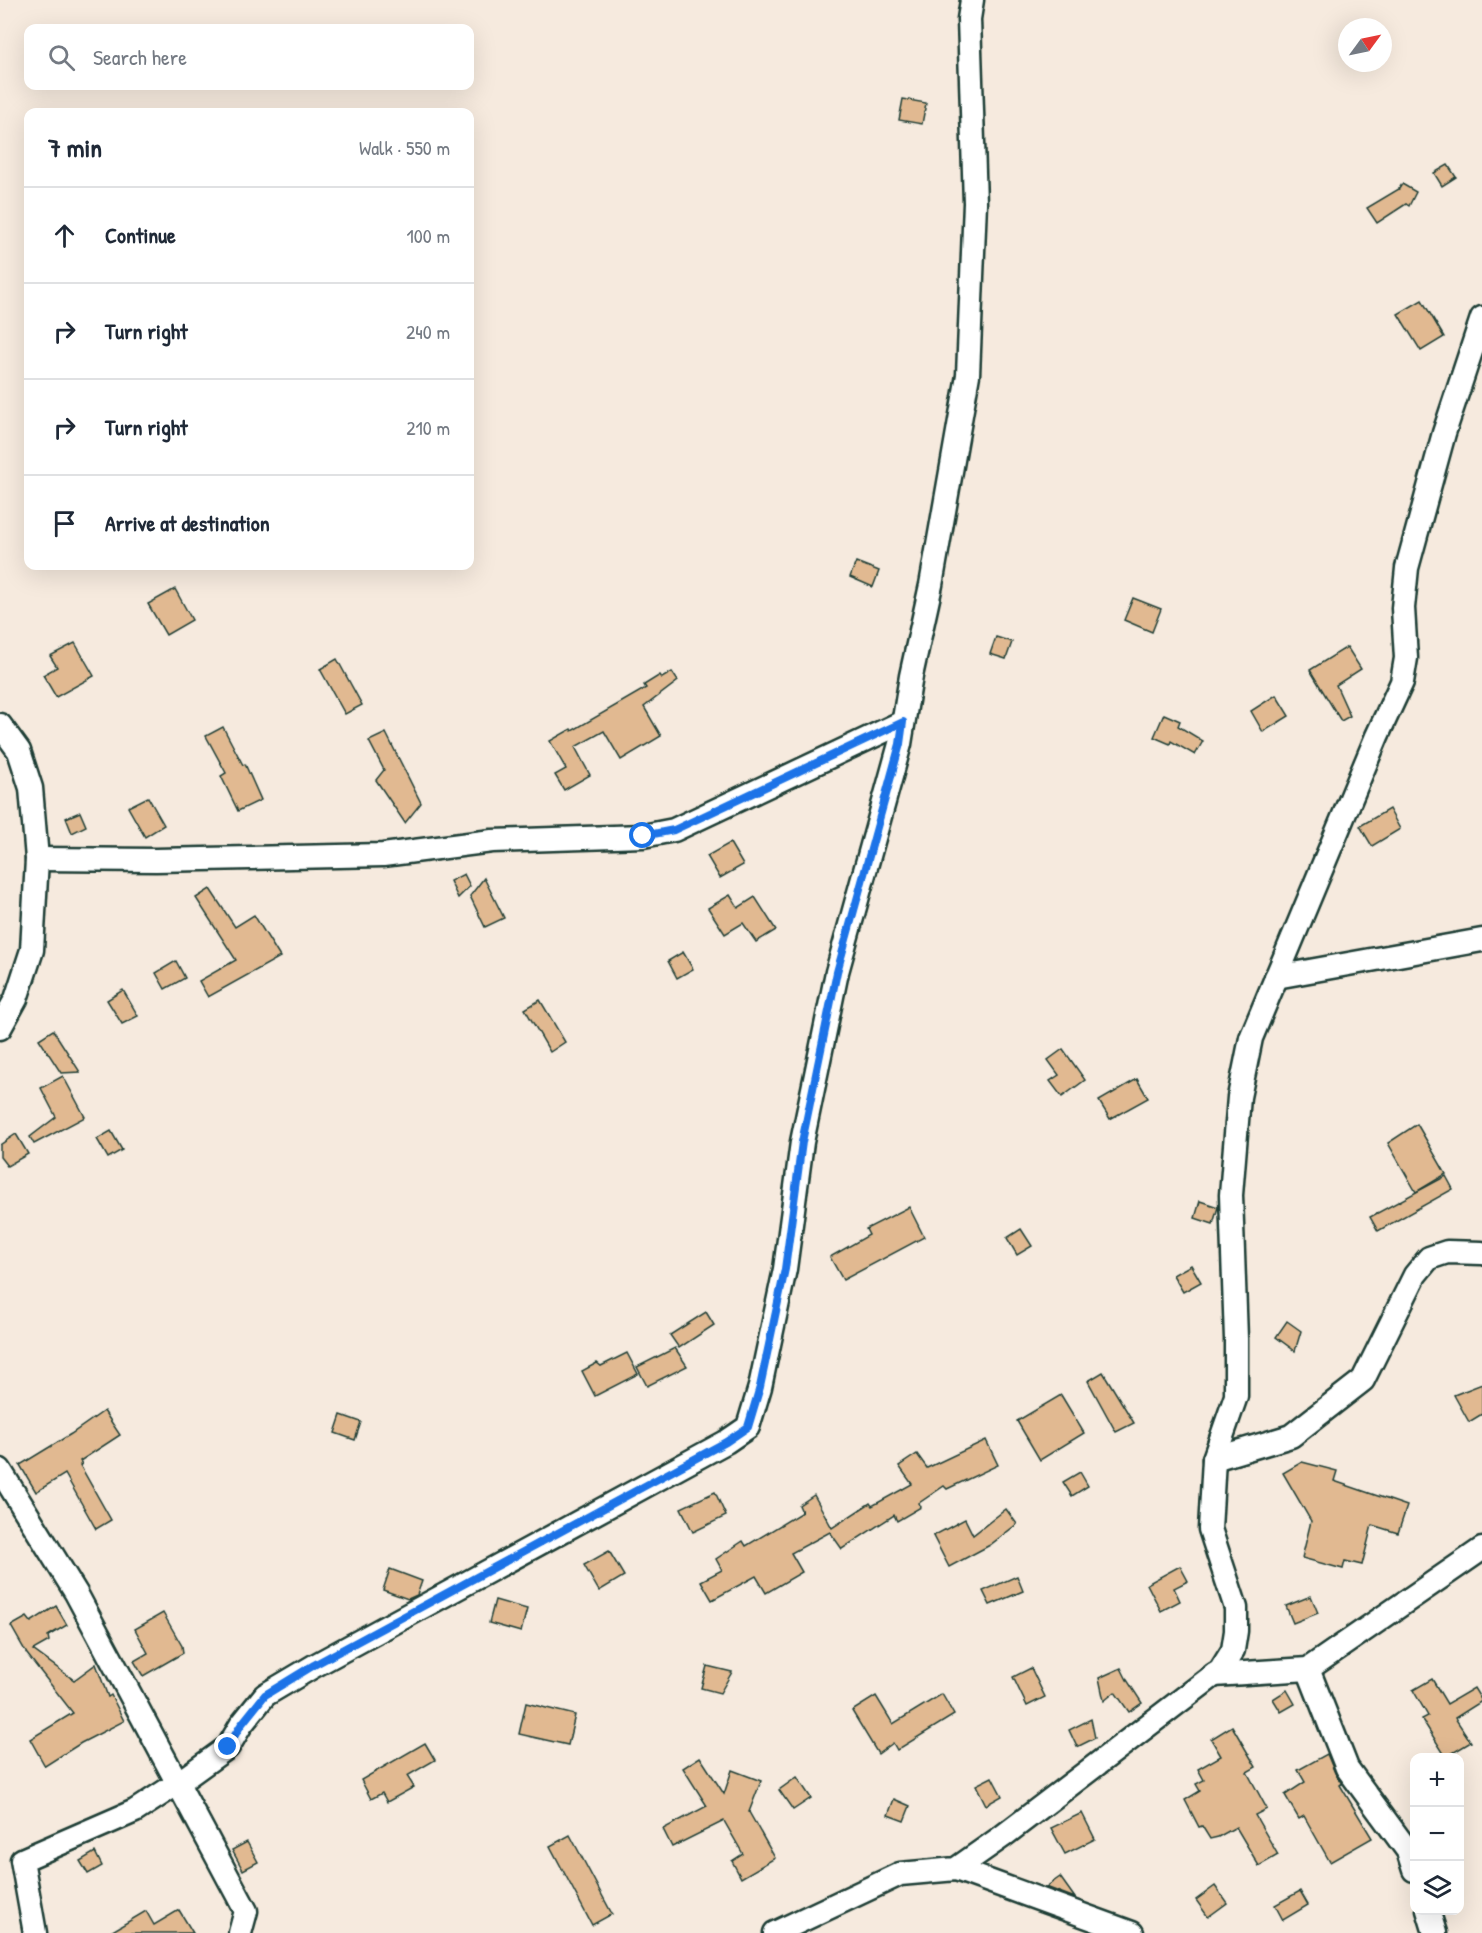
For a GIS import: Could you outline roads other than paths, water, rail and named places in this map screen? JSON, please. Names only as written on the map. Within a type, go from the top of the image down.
[{"type":"street","points":[[35,1933],[22,1860],[135,1811],[178,1783],[228,1747],[241,1725],[265,1695],[314,1665],[726,1442],[748,1427],[760,1387],[785,1269],[802,1142],[837,972],[900,744],[968,375],[975,203],[969,20],[972,0]]},
{"type":"street","points":[[956,1869],[1003,1836],[1220,1671],[1233,1650],[1236,1608],[1210,1529],[1214,1459],[1236,1396],[1231,1195],[1239,1097],[1251,1038],[1377,736],[1402,682],[1406,658],[1403,608],[1407,568],[1444,433],[1482,318]]},
{"type":"street","points":[[37,859],[168,860],[383,855],[492,841],[643,836],[674,830],[903,722]]},
{"type":"street","points":[[0,725],[20,751],[31,788],[37,859],[32,950],[16,999],[0,1028]]},
{"type":"street","points":[[1276,977],[1482,940]]},
{"type":"street","points":[[1214,1459],[1291,1436],[1363,1380],[1415,1275],[1429,1258],[1447,1252],[1482,1252]]},
{"type":"street","points":[[0,1470],[76,1593],[246,1911],[240,1933]]},
{"type":"street","points":[[1214,1675],[1308,1669],[1480,1556]]},
{"type":"street","points":[[1308,1669],[1347,1768],[1408,1851],[1411,1861]]},
{"type":"street","points":[[775,1933],[900,1874],[956,1869],[1132,1933]]},
{"type":"street","points":[[1429,1915],[1435,1933]]}]
